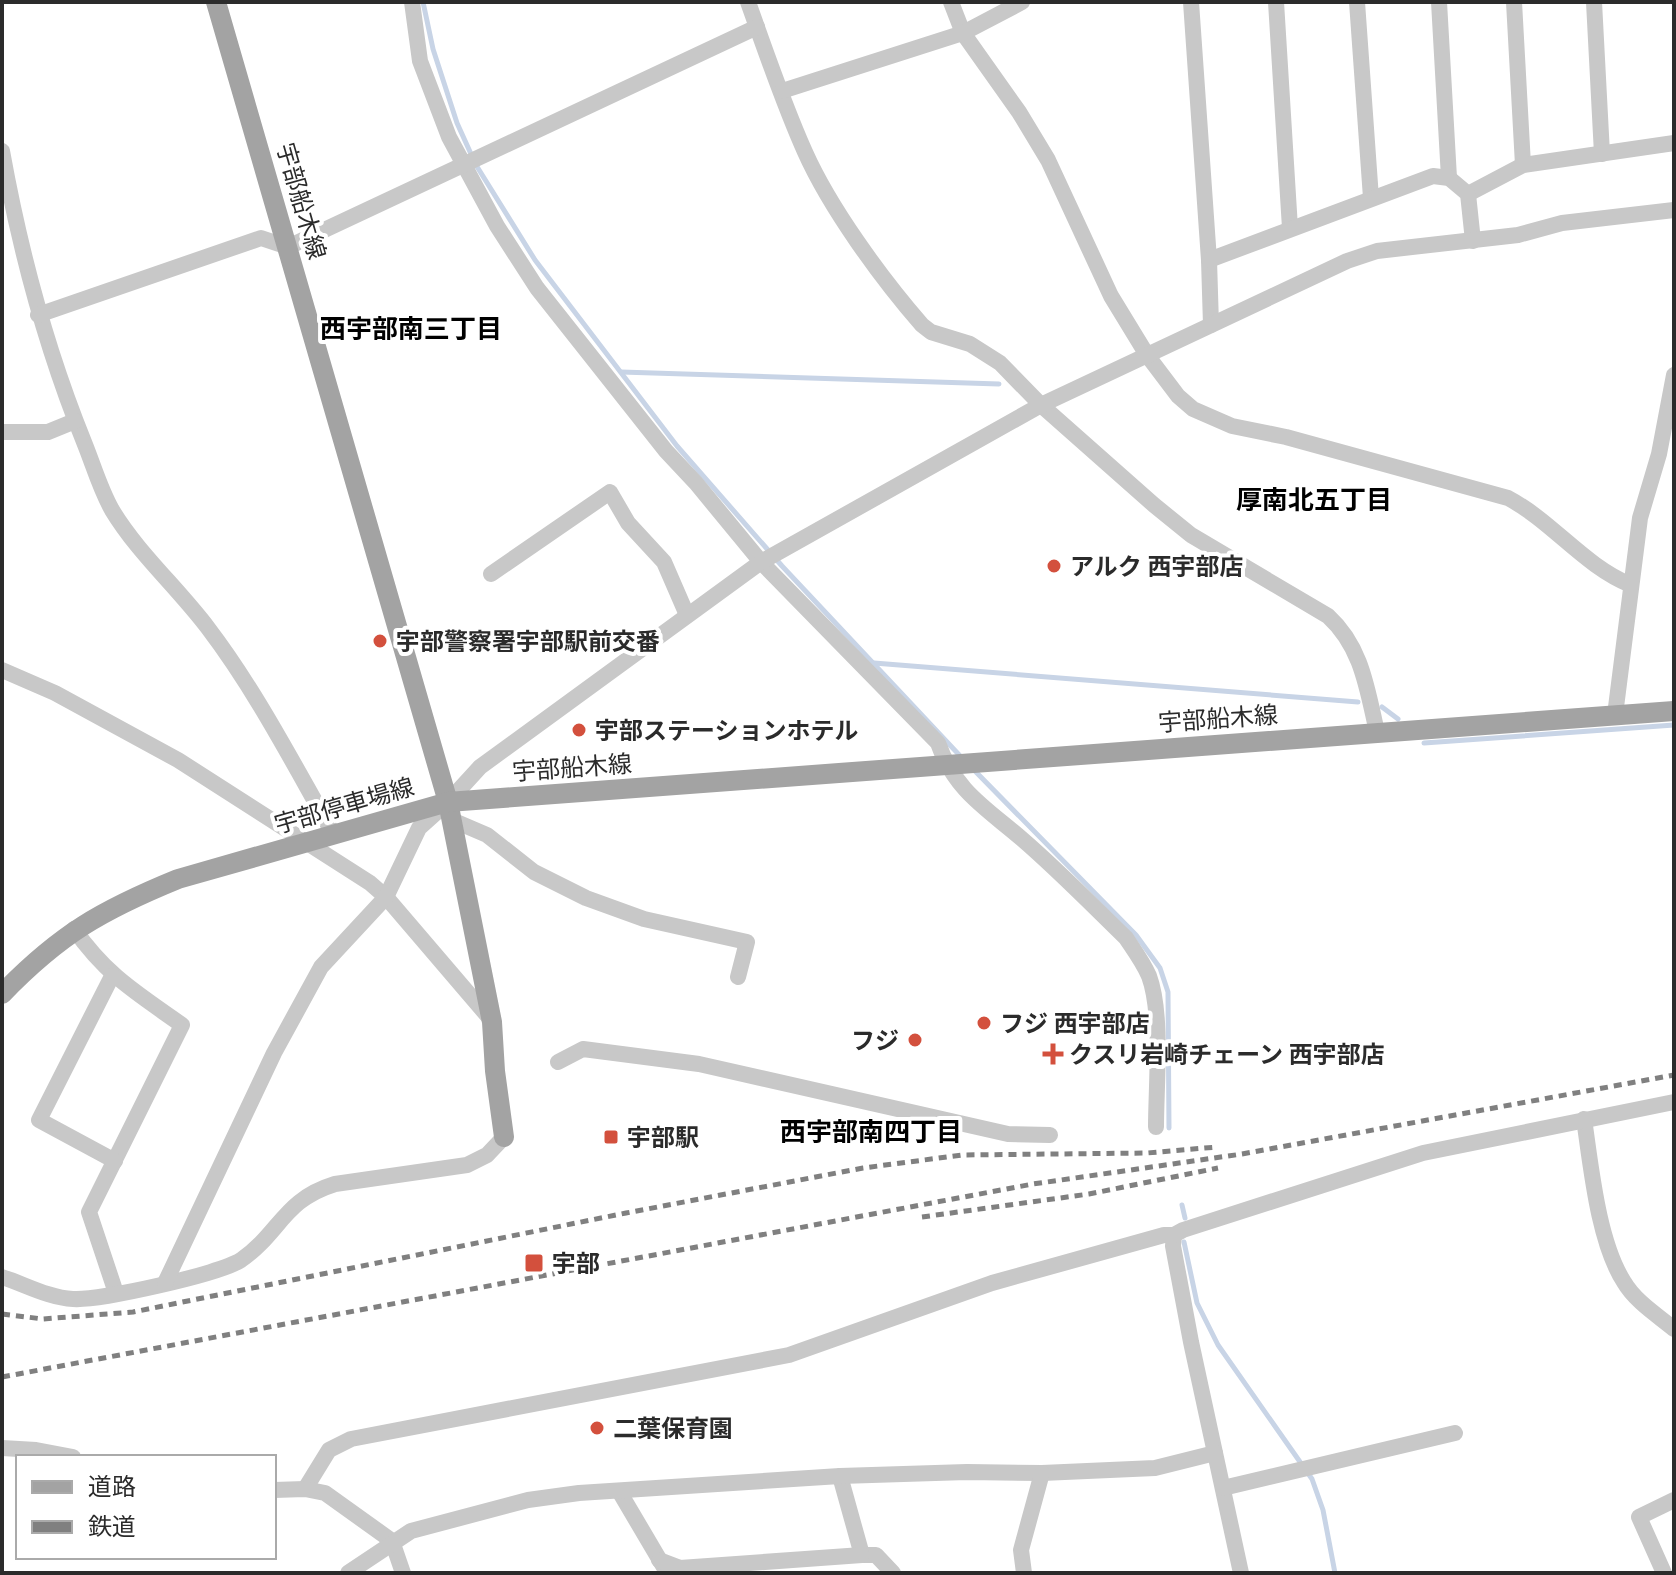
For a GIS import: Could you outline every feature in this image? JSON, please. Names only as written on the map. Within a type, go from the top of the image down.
[{"type":"main road","name":"宇部船木線","points":[[216,2],[450,811],[945,764],[1674,711]]},
{"type":"main road","name":"宇部停車場線","points":[[2,994],[27,968],[74,929],[105,911],[178,879],[334,835],[450,811]]},
{"type":"main road","points":[[450,811],[492,1022],[504,1137]]},
{"type":"street","points":[[412,2],[420,61],[449,137],[497,226],[537,288],[666,451],[761,562],[938,743],[945,764],[966,794],[1023,840],[1126,938],[1139,956],[1149,975],[1156,1011],[1156,1127]]},
{"type":"street","points":[[748,2],[805,151],[821,182],[842,217],[910,311],[931,332],[970,344],[1000,363],[1041,405],[1191,535],[1328,616],[1358,655],[1377,732]]},
{"type":"street","points":[[951,2],[963,33],[1019,112],[1048,160],[1111,296],[1147,355],[1178,396],[1193,409],[1232,426],[1286,437],[1508,498],[1529,510],[1609,576],[1631,585]]},
{"type":"street","points":[[782,91],[963,33],[1022,2]]},
{"type":"street","points":[[1191,2],[1211,325]]},
{"type":"street","points":[[1276,2],[1290,228]]},
{"type":"street","points":[[1357,2],[1371,198]]},
{"type":"street","points":[[1439,2],[1449,178]]},
{"type":"street","points":[[1514,2],[1523,165]]},
{"type":"street","points":[[1594,2],[1602,154]]},
{"type":"street","points":[[38,315],[261,238],[288,247],[757,27]]},
{"type":"street","points":[[1468,194],[1523,165],[1674,143]]},
{"type":"street","points":[[2,151],[8,219],[75,421],[111,508],[160,574],[209,630],[254,698],[334,835]]},
{"type":"street","points":[[1209,260],[1433,176],[1449,178],[1468,194],[1473,241]]},
{"type":"street","points":[[165,1283],[274,1053],[321,967],[386,897],[419,828],[450,811],[480,767],[761,562],[1041,405],[1347,261],[1377,251],[1518,235],[1562,223],[1674,210]]},
{"type":"street","points":[[1615,715],[1640,518],[1666,451],[1674,375]]},
{"type":"street","points":[[2,432],[48,432],[75,421]]},
{"type":"street","points":[[491,574],[610,492],[628,523],[664,562],[687,615]]},
{"type":"street","points":[[2,670],[55,693],[136,737],[370,883],[386,897],[492,1022]]},
{"type":"street","points":[[450,811],[534,872],[586,898],[644,919],[747,942],[738,977]]},
{"type":"street","points":[[74,929],[93,957],[112,976],[182,1025],[89,1212],[116,1293]]},
{"type":"street","points":[[112,976],[39,1120],[115,1161]]},
{"type":"street","points":[[558,1062],[583,1049],[699,1064],[1008,1134],[1050,1135]]},
{"type":"street","points":[[305,1489],[329,1450],[351,1439],[789,1355],[992,1283],[1164,1235],[1174,1235],[1423,1153],[1674,1102]]},
{"type":"street","points":[[1584,1119],[1593,1179],[1616,1266],[1633,1294],[1674,1329]]},
{"type":"street","points":[[2,1277],[72,1299],[214,1272],[242,1259],[271,1232],[289,1209],[320,1189],[477,1161],[497,1147],[504,1137]]},
{"type":"street","points":[[1174,1235],[1173,1246],[1241,1573]]},
{"type":"street","points":[[1223,1488],[1455,1433]]},
{"type":"street","points":[[2,1448],[62,1455]]},
{"type":"street","points":[[348,1573],[392,1541],[421,1528],[528,1500],[840,1476],[1155,1468],[1215,1453]]},
{"type":"street","points":[[1024,1573],[1021,1550],[1042,1473]]},
{"type":"street","points":[[840,1476],[862,1555]]},
{"type":"street","points":[[276,1490],[305,1489],[325,1493],[392,1541],[403,1573]]},
{"type":"street","points":[[619,1491],[664,1567],[876,1555],[893,1573]]},
{"type":"street","points":[[1664,1573],[1639,1517],[1674,1500]]},
{"type":"waterway","points":[[423,2],[433,49],[457,123],[476,165],[535,260],[677,446],[782,566],[963,759]]},
{"type":"waterway","points":[[621,372],[999,384]]},
{"type":"waterway","points":[[874,663],[1358,702]]},
{"type":"waterway","points":[[1382,707],[1398,719]]},
{"type":"waterway","points":[[1424,743],[1674,725]]},
{"type":"waterway","points":[[973,769],[1136,935],[1160,968],[1168,992],[1169,1128]]},
{"type":"waterway","points":[[1182,1205],[1185,1218]]},
{"type":"waterway","points":[[1184,1242],[1197,1303],[1218,1345],[1312,1479],[1323,1510],[1335,1573]]},
{"type":"railway","points":[[2,1377],[1033,1184],[1242,1154],[1674,1075]]},
{"type":"railway","points":[[2,1314],[43,1319],[133,1312],[863,1168],[962,1155],[1147,1153],[1217,1147]]},
{"type":"railway","points":[[922,1217],[1089,1194],[1218,1168]]},
{"type":"place","name":"アルク 西宇部店","points":[[1054,566]]},
{"type":"place","name":"宇部警察署宇部駅前交番","points":[[380,641]]},
{"type":"place","name":"宇部ステーションホテル","points":[[579,730]]},
{"type":"place","name":"フジ 西宇部店","points":[[984,1023]]},
{"type":"place","name":"フジ","points":[[915,1040]]},
{"type":"place","name":"クスリ岩崎チェーン 西宇部店","points":[[1053,1054]]},
{"type":"place","name":"宇部駅","points":[[611,1137]]},
{"type":"place","name":"宇部","points":[[534,1263]]},
{"type":"place","name":"二葉保育園","points":[[597,1428]]},
{"type":"district","name":"西宇部南三丁目","points":[[411,328]]},
{"type":"district","name":"厚南北五丁目","points":[[1314,499]]},
{"type":"district","name":"西宇部南四丁目","points":[[871,1131]]}]
